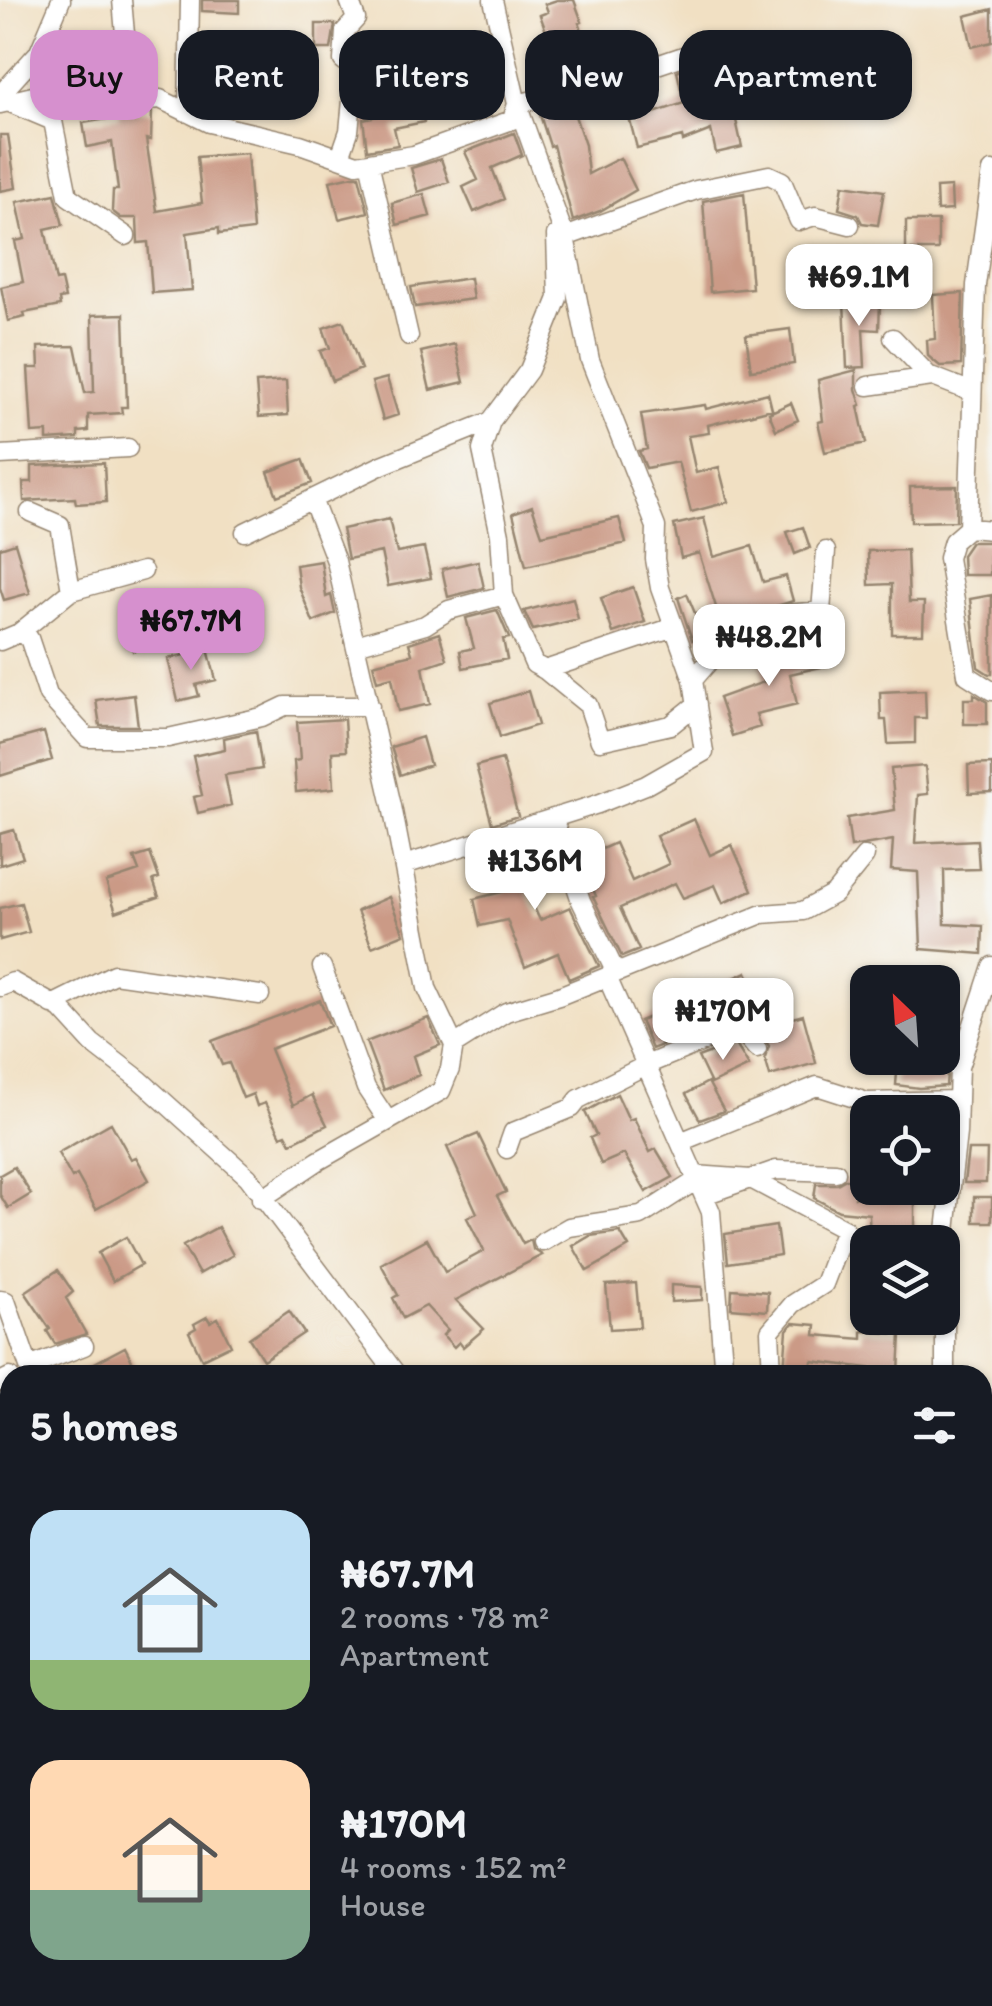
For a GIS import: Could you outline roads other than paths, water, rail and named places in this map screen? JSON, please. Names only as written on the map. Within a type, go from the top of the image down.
[{"type":"street","points":[[3,100],[39,52],[60,0]]},
{"type":"street","points":[[122,0],[125,30]]},
{"type":"street","points":[[189,30],[190,0]]},
{"type":"street","points":[[340,158],[349,131],[355,69],[343,60],[345,31],[356,18],[349,0]]},
{"type":"street","points":[[404,865],[646,785],[704,752],[693,680],[660,588],[655,559],[656,527],[590,360],[566,238],[517,104],[493,0]]},
{"type":"street","points":[[517,104],[607,82],[679,57]]},
{"type":"street","points":[[3,100],[30,96]]},
{"type":"street","points":[[3,100],[53,121],[68,196],[126,236]]},
{"type":"street","points":[[203,120],[300,144],[358,164],[414,155],[512,120],[517,104]]},
{"type":"street","points":[[370,162],[409,336]]},
{"type":"street","points":[[968,528],[972,392],[992,172]]},
{"type":"street","points":[[566,238],[696,190],[768,175],[782,181],[800,221],[815,216],[850,225]]},
{"type":"street","points":[[555,209],[558,298],[529,370],[491,421],[482,450],[500,535],[504,595],[534,664],[588,705],[600,741],[671,725],[696,704]]},
{"type":"street","points":[[893,338],[932,377],[972,392]]},
{"type":"street","points":[[868,386],[932,377]]},
{"type":"street","points":[[245,532],[382,465],[491,421]]},
{"type":"street","points":[[0,455],[128,448]]},
{"type":"street","points":[[261,1198],[442,1092],[454,1046],[427,988],[356,645],[336,561],[312,499]]},
{"type":"street","points":[[30,512],[60,525],[71,592]]},
{"type":"street","points":[[992,530],[968,528],[952,541],[948,558],[967,675],[992,691]]},
{"type":"street","points":[[693,680],[725,642],[786,614],[820,611],[826,551]]},
{"type":"street","points":[[0,641],[19,633],[71,592],[143,571]]},
{"type":"street","points":[[356,645],[425,626],[449,610],[504,595]]},
{"type":"street","points":[[545,670],[674,627]]},
{"type":"street","points":[[19,633],[29,638],[48,696],[87,738],[168,738],[262,717],[285,706],[370,706]]},
{"type":"street","points":[[553,818],[646,1066],[711,1212],[723,1365]]},
{"type":"street","points":[[454,1046],[506,1012],[612,975],[762,914],[803,911],[834,894],[865,856]]},
{"type":"street","points":[[0,966],[32,994]]},
{"type":"street","points":[[958,1095],[959,1067],[992,966]]},
{"type":"street","points":[[322,967],[366,1088],[388,1121]]},
{"type":"street","points":[[52,1005],[114,974],[260,995]]},
{"type":"street","points":[[0,987],[13,982],[52,1005],[248,1177],[389,1365]]},
{"type":"street","points":[[507,1150],[513,1132],[572,1108],[579,1099],[646,1066],[740,1029],[757,1049]]},
{"type":"street","points":[[680,1142],[817,1086],[850,1096]]},
{"type":"street","points":[[543,1242],[569,1226],[642,1216],[699,1183],[752,1179],[776,1170],[836,1172]]},
{"type":"street","points":[[752,1179],[846,1229],[824,1284],[793,1304],[770,1332],[772,1365]]},
{"type":"street","points":[[945,1365],[948,1205]]},
{"type":"street","points":[[0,1300],[6,1301],[17,1365]]},
{"type":"street","points":[[38,1365],[84,1346]]}]
